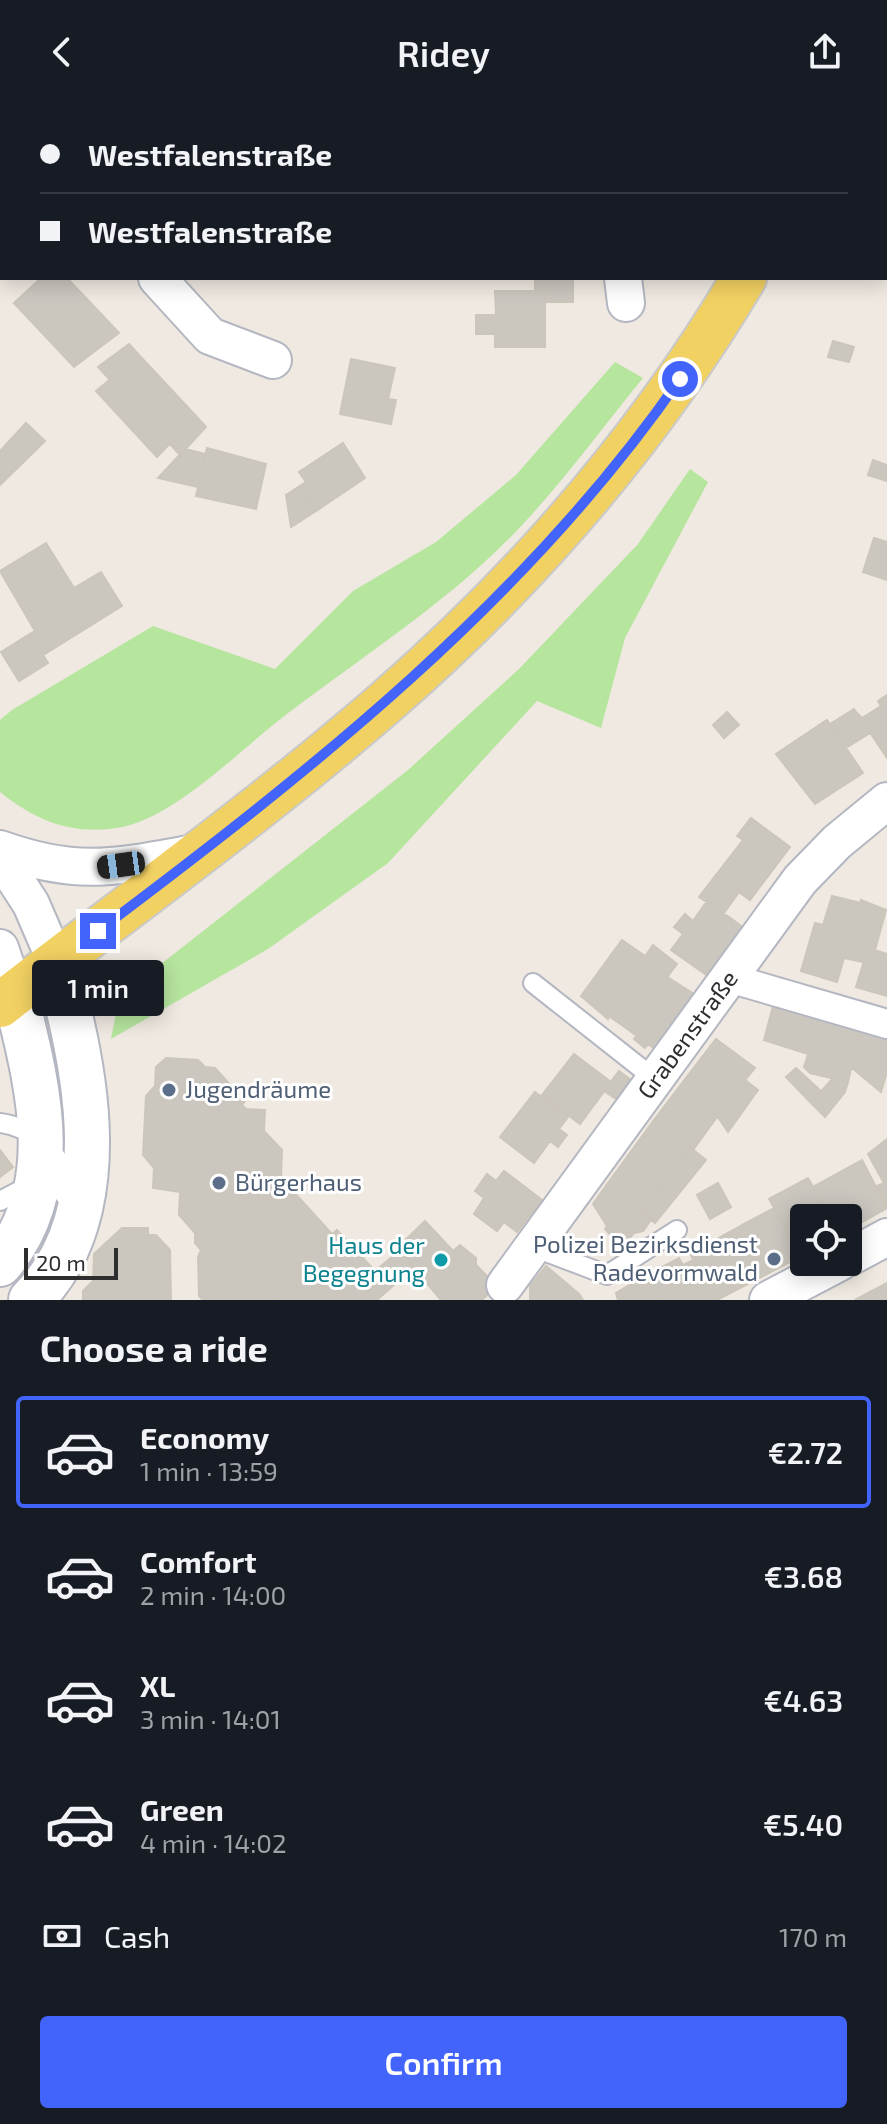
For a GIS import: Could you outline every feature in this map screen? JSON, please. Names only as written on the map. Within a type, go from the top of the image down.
[{"type":"main road","points":[[8,999],[202,852],[388,700],[507,586],[635,440],[704,344],[743,280]]},
{"type":"street","points":[[159,280],[210,336],[273,360]]},
{"type":"street","name":"Grabenstraße","points":[[497,1292],[656,1080],[800,880],[837,842],[887,801]]},
{"type":"street","points":[[0,849],[69,868],[100,868],[202,852]]},
{"type":"street","points":[[0,856],[31,904],[56,962],[77,1042],[87,1114],[87,1154],[78,1211],[60,1258],[31,1300]]},
{"type":"street","points":[[0,948],[39,1139],[28,1224],[0,1264]]},
{"type":"street","points":[[729,978],[887,1024]]},
{"type":"street","points":[[0,1078],[39,1139]]},
{"type":"street","points":[[862,1250],[887,1237]]},
{"type":"street","points":[[768,1300],[813,1276]]},
{"type":"lane","points":[[533,983],[656,1080]]},
{"type":"lane","points":[[0,1123],[39,1139],[63,1165],[74,1187],[78,1211]]},
{"type":"lane","points":[[39,1139],[59,1188],[78,1211]]},
{"type":"lane","points":[[0,1201],[39,1139]]},
{"type":"lane","points":[[533,1247],[607,1275],[677,1230]]},
{"type":"green space","points":[[615,362],[643,378],[554,489],[495,553],[434,605],[273,725],[179,801],[137,823],[101,830],[55,824],[27,811],[0,792],[0,720],[12,710],[153,626],[275,669],[353,591],[436,542],[516,475]]},
{"type":"green space","points":[[690,469],[708,482],[625,638],[601,728],[537,701],[388,863],[268,949],[111,1039],[119,997],[408,770],[519,669],[638,544]]},
{"type":"building","points":[[39,280],[69,280],[119,333],[74,367],[14,303]]},
{"type":"building","points":[[535,280],[573,280],[573,302],[546,302],[546,291],[535,291]]},
{"type":"building","points":[[495,291],[545,291],[545,347],[495,347],[495,334],[476,334],[476,315],[496,315]]},
{"type":"building","points":[[833,341],[854,347],[849,362],[828,357]]},
{"type":"building","points":[[129,344],[139,355],[109,379],[98,367]]},
{"type":"building","points":[[139,355],[196,416],[157,457],[96,391]]},
{"type":"building","points":[[351,359],[395,368],[388,399],[396,400],[391,424],[340,414]]},
{"type":"building","points":[[196,416],[206,427],[180,455],[170,444]]},
{"type":"building","points":[[26,423],[45,441],[0,485],[0,451]]},
{"type":"building","points":[[343,443],[365,478],[316,511],[300,486],[306,482],[299,472]]},
{"type":"building","points":[[207,448],[266,464],[256,509],[196,496]]},
{"type":"building","points":[[185,449],[205,454],[198,487],[158,478]]},
{"type":"building","points":[[873,460],[887,465],[887,481],[868,475]]},
{"type":"building","points":[[300,486],[316,511],[291,527],[286,495]]},
{"type":"building","points":[[874,538],[887,542],[887,580],[863,572]]},
{"type":"building","points":[[46,543],[74,588],[101,572],[122,606],[43,655],[30,634],[35,631],[0,571]]},
{"type":"building","points":[[30,634],[48,663],[19,681],[1,652]]},
{"type":"building","points":[[887,695],[887,758],[857,713],[862,718],[881,706],[878,701]]},
{"type":"building","points":[[854,709],[870,733],[846,748],[830,724]]},
{"type":"building","points":[[727,712],[739,725],[724,738],[713,725]]},
{"type":"building","points":[[827,720],[863,773],[815,804],[776,754]]},
{"type":"building","points":[[751,818],[790,847],[750,900],[716,875],[743,840],[737,836]]},
{"type":"building","points":[[716,875],[739,892],[724,913],[699,897]]},
{"type":"building","points":[[832,896],[861,903],[861,900],[886,910],[875,950],[868,948],[863,962],[844,958],[837,982],[801,971],[815,923],[823,925]]},
{"type":"building","points":[[707,901],[744,928],[708,976],[671,950],[683,934],[674,927],[685,914],[693,921]]},
{"type":"building","points":[[622,940],[645,956],[642,961],[694,994],[655,1049],[648,1044],[645,1048],[634,1039],[637,1036],[609,1016],[608,1019],[581,996]]},
{"type":"building","points":[[653,945],[677,964],[668,976],[642,961]]},
{"type":"building","points":[[868,948],[887,954],[887,996],[856,987]]},
{"type":"building","points":[[773,1006],[818,1019],[808,1054],[764,1040]]},
{"type":"building","points":[[818,1019],[862,1031],[850,1073],[806,1061]]},
{"type":"building","points":[[862,1031],[887,1038],[887,1072],[881,1092],[852,1068]]},
{"type":"building","points":[[716,1039],[755,1068],[745,1080],[758,1090],[728,1132],[689,1074]]},
{"type":"building","points":[[574,1054],[611,1082],[580,1124],[542,1095]]},
{"type":"building","name":"Bürgerhaus","points":[[166,1058],[198,1060],[205,1067],[215,1068],[245,1101],[242,1105],[246,1109],[265,1110],[264,1131],[282,1150],[281,1178],[332,1234],[281,1280],[280,1300],[203,1300],[199,1296],[198,1257],[201,1250],[195,1243],[195,1233],[179,1215],[180,1192],[153,1188],[154,1168],[143,1155],[146,1096],[155,1086],[156,1067]]},
{"type":"building","points":[[806,1061],[850,1073],[848,1082],[810,1073],[804,1067]]},
{"type":"building","points":[[796,1068],[821,1091],[811,1103],[786,1077]]},
{"type":"building","points":[[619,1071],[631,1080],[616,1099],[604,1091]]},
{"type":"building","points":[[689,1074],[717,1117],[693,1150],[654,1120]]},
{"type":"building","points":[[832,1079],[848,1082],[845,1092],[825,1117],[811,1103]]},
{"type":"building","points":[[535,1092],[568,1117],[559,1129],[567,1135],[558,1147],[550,1141],[534,1163],[500,1137]]},
{"type":"building","points":[[654,1120],[691,1148],[643,1212],[608,1183]]},
{"type":"building","points":[[887,1139],[887,1205],[877,1186],[884,1183],[868,1154]]},
{"type":"building","points":[[691,1148],[706,1160],[655,1223],[643,1212]]},
{"type":"building","points":[[0,1150],[13,1167],[0,1177]]},
{"type":"building","points":[[862,1160],[887,1208],[862,1222],[862,1204],[823,1204],[813,1187]]},
{"type":"building","points":[[504,1171],[542,1200],[517,1232],[504,1222],[497,1231],[474,1214],[484,1198],[475,1191],[487,1174],[496,1181]]},
{"type":"building","points":[[808,1178],[823,1204],[790,1204],[790,1236],[769,1199]]},
{"type":"building","points":[[608,1183],[651,1220],[643,1231],[634,1233],[622,1249],[605,1229],[607,1226],[593,1204]]},
{"type":"building","points":[[718,1183],[731,1207],[710,1219],[697,1195]]},
{"type":"building","points":[[774,1208],[790,1236],[790,1262],[769,1273],[742,1225]]},
{"type":"building","name":"Haus der Begegnung","points":[[425,1221],[453,1251],[460,1245],[476,1258],[476,1265],[497,1286],[482,1300],[441,1300],[397,1248]]},
{"type":"building","points":[[742,1225],[769,1273],[717,1300],[690,1254]]},
{"type":"building","points":[[122,1228],[148,1228],[148,1235],[156,1235],[170,1250],[171,1300],[83,1300],[83,1291],[93,1281],[94,1254]]},
{"type":"building","points":[[337,1230],[375,1271],[399,1251],[414,1267],[377,1300],[280,1300],[281,1280]]},
{"type":"building","points":[[679,1258],[683,1265],[693,1260],[717,1300],[658,1300],[645,1276]]},
{"type":"building","points":[[546,1266],[583,1300],[530,1300],[530,1286]]},
{"type":"building","points":[[645,1276],[658,1300],[618,1300],[616,1293]]},
{"type":"building","points":[[887,1283],[887,1300],[855,1300]]},
{"type":"place","name":"Jugendräume","points":[[169,1090]]},
{"type":"place","name":"Bürgerhaus","points":[[219,1183]]},
{"type":"place","name":"Polizei Bezirksdienst Radevormwald","points":[[774,1259]]},
{"type":"place","name":"Haus der Begegnung","points":[[441,1260]]},
{"type":"route","points":[[98,931],[305,769],[415,675],[558,533],[635,440],[680,379]]}]
